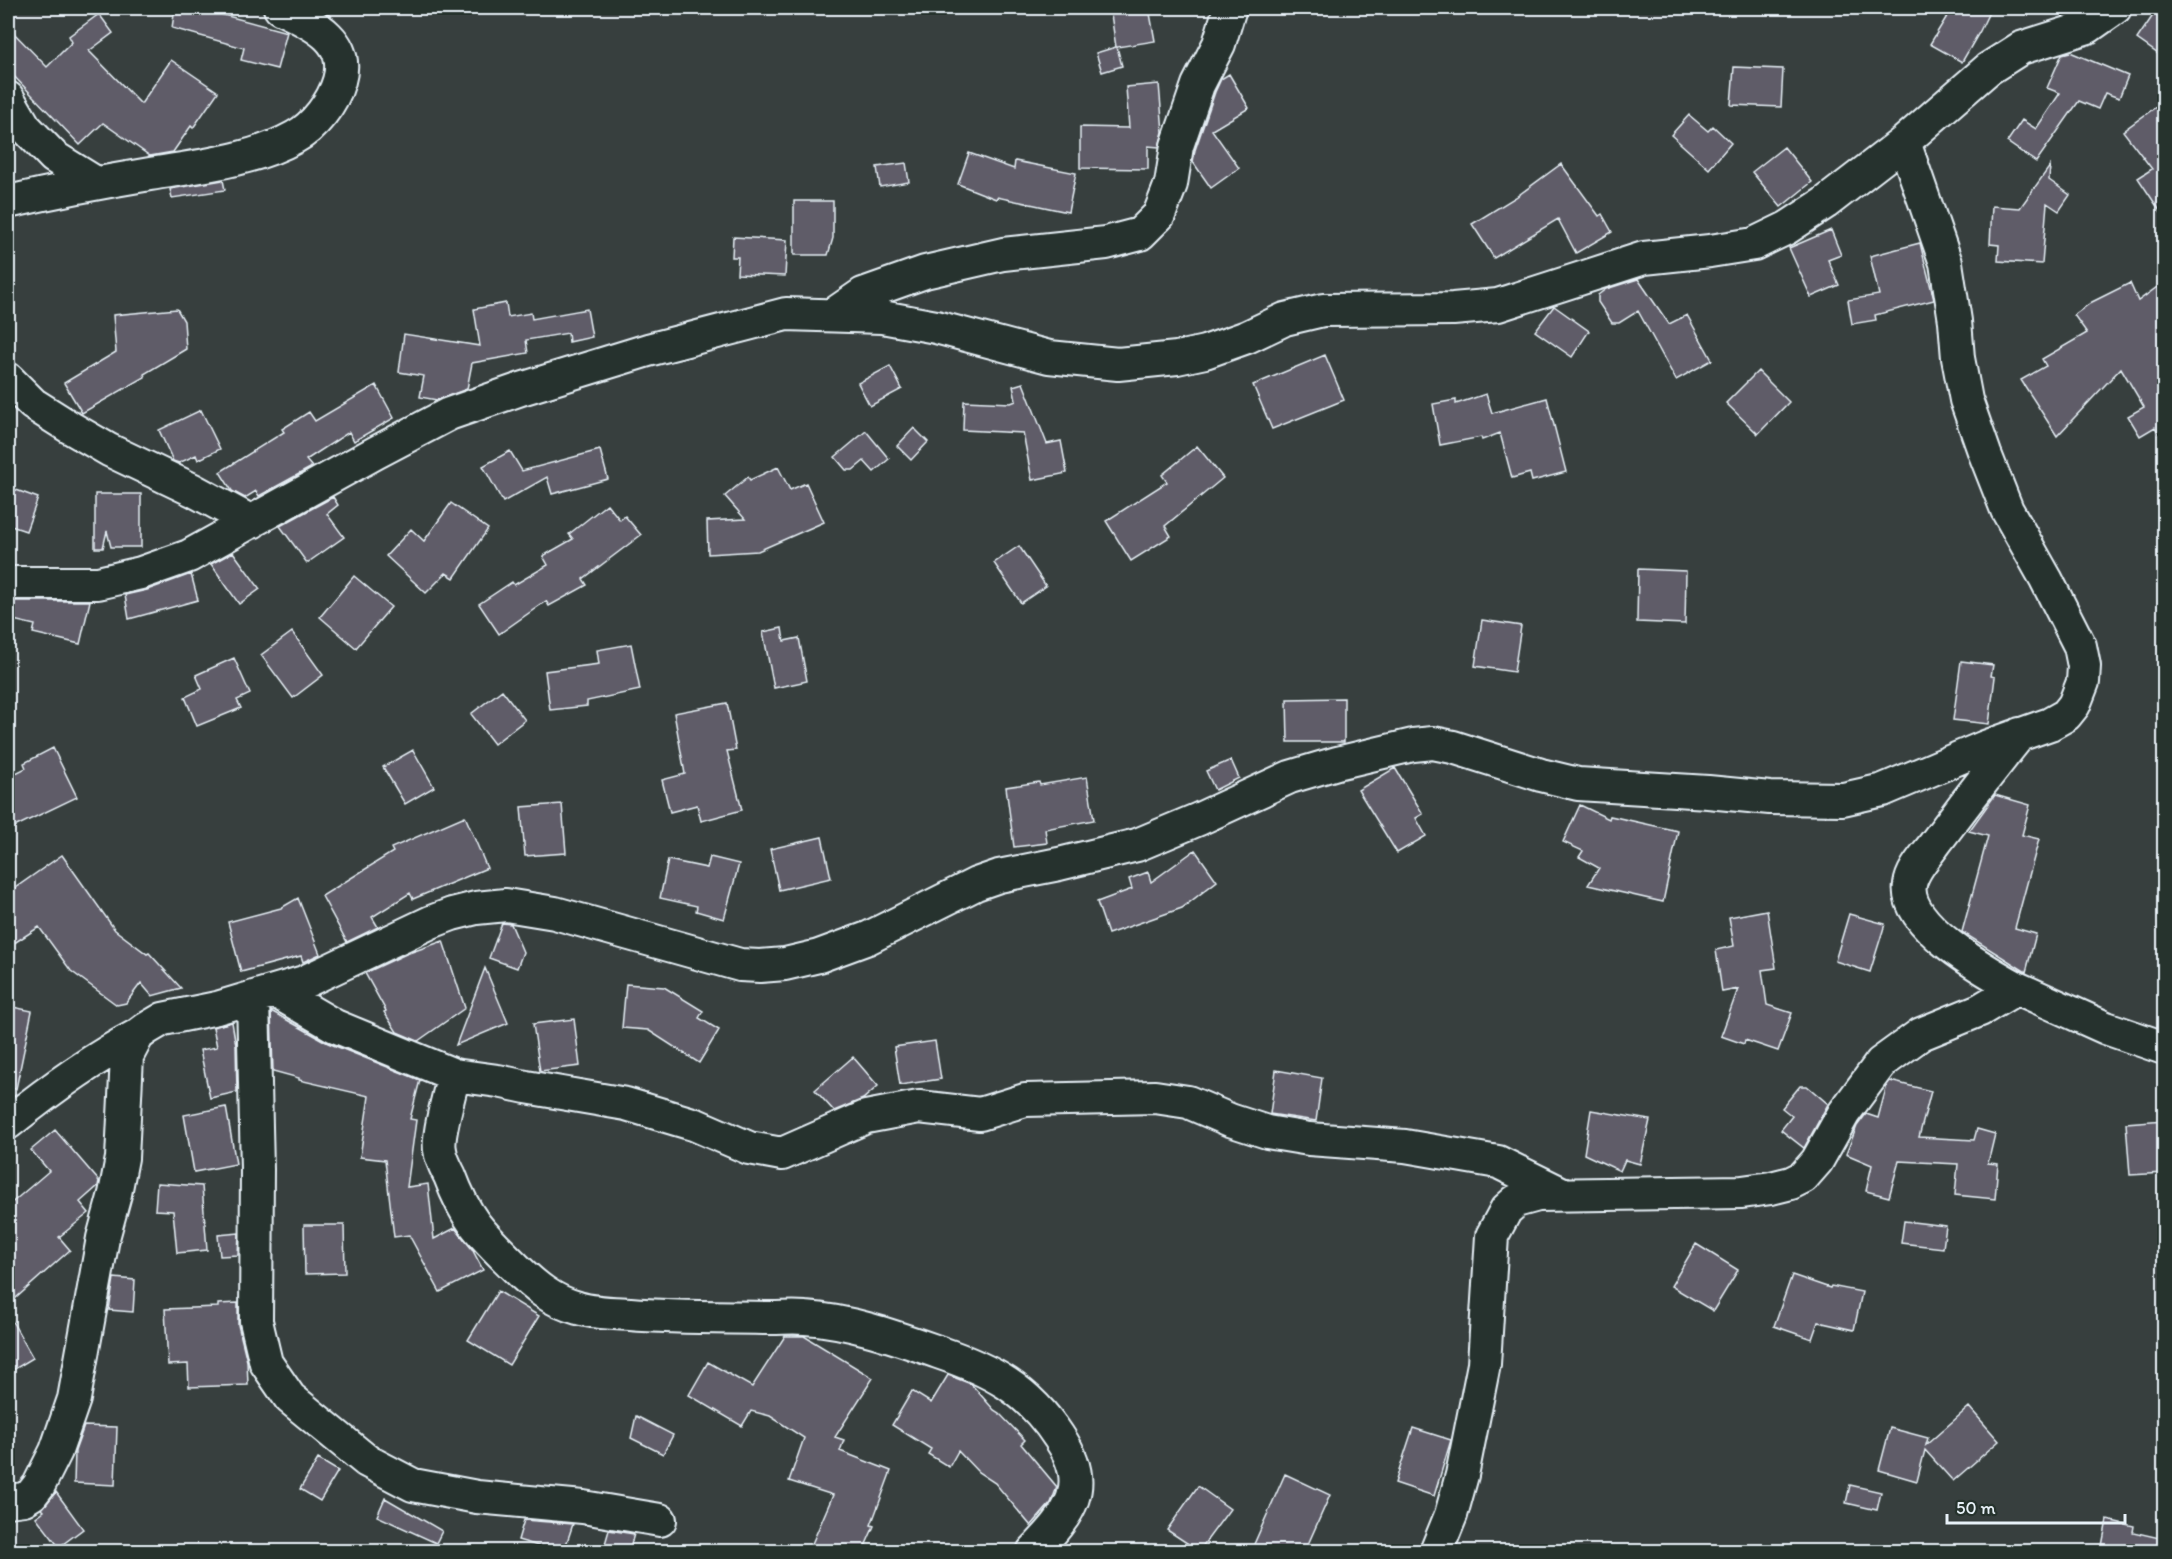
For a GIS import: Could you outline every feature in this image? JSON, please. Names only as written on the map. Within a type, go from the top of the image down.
[{"type":"street","points":[[8,202],[96,183],[217,162],[264,151],[297,137],[315,122],[338,83],[342,65],[338,49],[319,28],[280,8]]},
{"type":"street","points":[[834,314],[863,294],[925,272],[1003,254],[1106,243],[1140,234],[1159,215],[1171,184],[1177,146],[1198,86],[1219,44],[1230,8]]},
{"type":"street","points":[[8,583],[98,583],[141,573],[189,556],[449,414],[648,350],[786,314],[882,317],[1049,357],[1118,364],[1177,358],[1205,352],[1285,319],[1323,309],[1453,309],[1498,305],[1644,258],[1754,244],[1806,216],[1904,142],[1988,69],[2021,48],[2088,27],[2115,8]]},
{"type":"street","points":[[8,98],[25,127],[54,157],[96,183]]},
{"type":"street","points":[[8,1123],[44,1095],[117,1046],[163,1019],[264,995],[304,982],[393,939],[452,914],[476,908],[506,905],[555,913],[741,965],[784,964],[819,956],[867,938],[983,881],[1137,845],[1290,777],[1337,763],[1413,746],[1433,743],[1453,747],[1541,775],[1578,784],[1770,798],[1843,799],[1883,790],[1985,747],[2050,724],[2066,715],[2080,694],[2084,682],[2084,666],[2080,646],[2007,510],[1984,454],[1966,400],[1958,358],[1946,263],[1904,142]]},
{"type":"street","points":[[8,379],[33,404],[71,429],[252,522]]},
{"type":"street","points":[[2020,734],[1917,868],[1910,885],[1912,901],[1920,915],[1951,948],[1985,971],[2106,1028],[2164,1048]]},
{"type":"street","points":[[1436,1551],[1451,1515],[1462,1475],[1484,1364],[1492,1236],[1506,1210],[1516,1201],[1538,1195],[1742,1192],[1791,1183],[1803,1177],[1817,1161],[1844,1113],[1881,1063],[1921,1034],[1980,1010],[2017,988]]},
{"type":"street","points":[[264,995],[454,1075],[626,1104],[696,1125],[749,1149],[782,1154],[866,1117],[919,1107],[980,1114],[1025,1100],[1155,1097],[1188,1102],[1230,1120],[1267,1132],[1309,1139],[1405,1146],[1498,1162],[1563,1194]]},
{"type":"street","points":[[264,995],[256,1169],[256,1321],[266,1363],[290,1398],[367,1461],[413,1485],[477,1497],[583,1507],[660,1520]]},
{"type":"street","points":[[8,1501],[24,1499],[32,1494],[39,1485],[56,1451],[74,1399],[103,1238],[116,1194],[122,1158],[127,1056],[138,1035]]},
{"type":"street","points":[[454,1075],[439,1148],[460,1204],[480,1233],[530,1283],[563,1304],[593,1312],[657,1316],[834,1320],[977,1365],[1014,1387],[1046,1417],[1070,1453],[1076,1476],[1076,1492],[1069,1508],[1033,1551]]},
{"type":"building","points":[[175,8],[222,8],[220,14],[287,32],[277,69],[241,60],[244,48],[172,28]]},
{"type":"building","points":[[1110,8],[1149,8],[1155,41],[1117,47],[1122,66],[1102,72],[1096,53],[1116,47]]},
{"type":"building","points":[[1952,8],[1991,8],[1962,62],[1930,44]]},
{"type":"building","points":[[2158,8],[2164,8],[2164,58],[2137,39]]},
{"type":"building","points":[[99,14],[113,33],[89,51],[141,104],[171,60],[218,92],[173,152],[150,156],[103,123],[80,145],[8,70],[8,27],[47,67],[72,42],[69,36]]},
{"type":"building","points":[[2070,52],[2128,76],[2119,98],[2105,93],[2098,109],[2079,101],[2036,162],[2007,142],[2022,120],[2036,129],[2060,93],[2047,88],[2062,54]]},
{"type":"building","points":[[1734,67],[1783,69],[1781,107],[1731,105]]},
{"type":"building","points":[[1229,74],[1249,108],[1212,130],[1239,168],[1211,188],[1193,162],[1215,92],[1221,79]]},
{"type":"building","points":[[1159,84],[1163,132],[1159,147],[1148,146],[1148,169],[1080,168],[1080,127],[1129,128],[1126,87]]},
{"type":"building","points":[[2164,101],[2164,217],[2138,178],[2152,169],[2123,131]]},
{"type":"building","points":[[1689,115],[1708,131],[1713,126],[1731,143],[1709,169],[1671,135]]},
{"type":"building","points":[[1784,147],[1812,182],[1781,207],[1752,172]]},
{"type":"building","points":[[969,153],[1014,169],[1015,161],[1076,173],[1068,212],[997,197],[996,199],[958,184]]},
{"type":"building","points":[[906,163],[909,182],[880,187],[877,167]]},
{"type":"building","points":[[1561,164],[1599,216],[1602,214],[1612,232],[1576,253],[1558,219],[1494,258],[1472,224],[1516,197]]},
{"type":"building","points":[[2050,166],[2049,180],[2070,195],[2059,211],[2047,203],[2042,264],[1998,261],[1999,245],[1990,244],[1992,206],[2020,208]]},
{"type":"building","points":[[223,180],[225,190],[172,198],[170,189]]},
{"type":"building","points":[[794,201],[833,201],[833,238],[828,255],[794,255]]},
{"type":"building","points":[[1831,230],[1841,255],[1828,260],[1839,285],[1811,297],[1789,248]]},
{"type":"building","points":[[733,237],[787,240],[785,276],[737,274],[738,257],[732,257]]},
{"type":"building","points":[[1920,243],[1934,300],[1875,315],[1876,320],[1852,324],[1848,300],[1879,295],[1870,256]]},
{"type":"building","points":[[1638,279],[1669,324],[1687,315],[1712,360],[1676,380],[1638,311],[1619,323],[1612,323],[1598,302],[1598,295],[1606,289]]},
{"type":"building","points":[[2164,282],[2164,443],[2155,427],[2140,436],[2128,416],[2144,407],[2121,368],[2057,436],[2021,380],[2046,366],[2042,359],[2087,333],[2074,315],[2092,302],[2130,283],[2138,301]]},
{"type":"building","points":[[506,303],[508,317],[531,313],[532,319],[587,309],[592,337],[569,342],[568,333],[526,340],[528,353],[472,363],[467,389],[437,400],[420,397],[424,376],[399,372],[404,334],[480,346],[474,309]]},
{"type":"building","points":[[1554,306],[1589,331],[1572,357],[1535,331]]},
{"type":"building","points":[[177,309],[184,321],[186,349],[144,374],[145,377],[82,413],[64,383],[116,352],[113,315]]},
{"type":"building","points":[[1325,355],[1344,400],[1272,429],[1253,385]]},
{"type":"building","points":[[890,366],[902,389],[870,406],[858,383]]},
{"type":"building","points":[[1758,371],[1789,402],[1758,434],[1726,403]]},
{"type":"building","points":[[1023,383],[1047,444],[1061,441],[1067,473],[1032,480],[1023,433],[963,430],[964,401],[1011,403],[1016,401],[1013,386]]},
{"type":"building","points":[[376,385],[394,418],[354,441],[349,432],[306,460],[312,467],[259,496],[256,491],[245,498],[232,491],[220,472],[284,432],[282,429],[309,412],[315,421]]},
{"type":"building","points":[[1486,394],[1492,413],[1547,398],[1566,472],[1532,481],[1530,473],[1512,478],[1500,433],[1482,440],[1481,437],[1440,445],[1433,404],[1456,400],[1456,404]]},
{"type":"building","points":[[201,410],[220,449],[198,460],[196,455],[179,463],[173,461],[159,430]]},
{"type":"building","points":[[914,428],[928,442],[911,460],[897,446]]},
{"type":"building","points":[[866,431],[889,459],[874,472],[864,461],[853,470],[846,470],[835,457]]},
{"type":"building","points":[[1197,446],[1223,478],[1165,526],[1171,536],[1131,561],[1106,521],[1167,482],[1162,475]]},
{"type":"building","points":[[600,450],[608,479],[552,494],[547,477],[503,502],[483,466],[510,451],[522,471]]},
{"type":"building","points":[[778,467],[790,490],[806,483],[824,522],[758,551],[708,554],[707,521],[745,519],[725,496],[748,477],[750,480]]},
{"type":"building","points":[[8,487],[38,498],[26,531],[8,525]]},
{"type":"building","points":[[95,494],[141,494],[141,547],[111,547],[107,531],[103,548],[95,548]]},
{"type":"building","points":[[333,497],[338,505],[327,514],[344,537],[307,563],[280,526]]},
{"type":"building","points":[[451,503],[488,529],[454,578],[446,573],[426,593],[386,556],[411,529],[424,541]]},
{"type":"building","points":[[607,504],[620,520],[625,516],[641,535],[583,579],[587,585],[549,606],[546,601],[499,634],[479,604],[512,582],[514,585],[548,565],[543,556],[573,539],[569,534]]},
{"type":"building","points":[[1019,546],[1046,586],[1021,603],[994,563]]},
{"type":"building","points":[[233,552],[260,589],[239,604],[211,564]]},
{"type":"building","points":[[1638,569],[1686,571],[1685,624],[1637,622]]},
{"type":"building","points":[[191,574],[198,600],[129,619],[125,595],[147,590]]},
{"type":"building","points":[[354,576],[391,607],[356,648],[320,617]]},
{"type":"building","points":[[13,601],[90,601],[80,644],[33,633],[35,625],[9,619]]},
{"type":"building","points":[[1482,620],[1521,626],[1514,672],[1475,666]]},
{"type":"building","points":[[782,628],[784,641],[799,638],[807,681],[774,688],[763,632]]},
{"type":"building","points":[[292,632],[323,675],[293,698],[261,655]]},
{"type":"building","points":[[631,644],[640,690],[587,701],[587,706],[550,710],[545,671],[599,664],[597,650]]},
{"type":"building","points":[[234,658],[250,694],[237,700],[241,708],[197,726],[185,697],[202,689],[196,675]]},
{"type":"building","points":[[1961,661],[1993,665],[1991,676],[1995,677],[1989,724],[1953,720]]},
{"type":"building","points":[[502,690],[525,720],[494,744],[471,714]]},
{"type":"building","points":[[1344,698],[1344,742],[1288,742],[1287,699]]},
{"type":"building","points":[[727,703],[736,750],[727,751],[742,810],[701,821],[697,805],[670,812],[662,780],[685,774],[674,713]]},
{"type":"building","points":[[53,748],[77,797],[8,830],[8,777],[26,768],[24,763]]},
{"type":"building","points":[[413,750],[434,787],[405,804],[383,767]]},
{"type":"building","points":[[1231,760],[1239,778],[1215,790],[1206,771]]},
{"type":"building","points":[[1395,768],[1423,814],[1416,818],[1426,836],[1397,853],[1358,790]]},
{"type":"building","points":[[1087,777],[1094,820],[1045,829],[1047,843],[1014,847],[1006,787],[1039,782],[1040,785]]},
{"type":"building","points":[[1995,795],[2030,805],[2022,835],[2039,839],[2015,928],[2036,934],[2026,972],[1962,932],[1988,836],[1969,831]]},
{"type":"building","points":[[562,804],[566,853],[525,856],[521,807]]},
{"type":"building","points":[[1580,805],[1609,819],[1610,816],[1678,831],[1663,902],[1588,885],[1599,868],[1579,857],[1583,851],[1563,842]]},
{"type":"building","points":[[465,816],[487,868],[413,899],[410,893],[372,917],[378,927],[347,942],[322,896],[393,852],[391,848]]},
{"type":"building","points":[[822,837],[831,878],[779,890],[770,849]]},
{"type":"building","points":[[1195,850],[1217,881],[1182,908],[1108,934],[1097,902],[1132,889],[1129,879],[1148,872],[1151,882]]},
{"type":"building","points":[[62,855],[115,930],[147,954],[149,953],[181,988],[152,996],[141,983],[126,1003],[117,1005],[71,971],[39,927],[8,947],[8,893]]},
{"type":"building","points":[[710,857],[739,864],[724,919],[696,911],[697,906],[660,898],[668,860],[707,868]]},
{"type":"building","points":[[298,898],[320,954],[303,962],[301,956],[241,972],[228,922],[281,908]]},
{"type":"building","points":[[1767,910],[1776,968],[1762,970],[1767,1005],[1792,1013],[1778,1051],[1745,1040],[1744,1044],[1721,1036],[1738,989],[1722,992],[1716,950],[1734,946],[1729,917]]},
{"type":"building","points":[[1849,914],[1885,924],[1870,972],[1835,961]]},
{"type":"building","points":[[502,923],[511,924],[523,952],[517,968],[489,958]]},
{"type":"building","points":[[443,941],[465,1008],[418,1041],[397,1032],[384,1012],[386,1011],[365,973],[406,954]]},
{"type":"building","points":[[485,968],[508,1023],[456,1045]]},
{"type":"building","points":[[626,984],[664,987],[703,1011],[699,1018],[719,1030],[699,1063],[648,1030],[622,1028]]},
{"type":"building","points":[[8,1006],[32,1011],[16,1089],[8,1088]]},
{"type":"building","points":[[271,1011],[328,1043],[420,1080],[410,1119],[416,1120],[407,1187],[428,1184],[434,1239],[455,1228],[472,1249],[483,1270],[440,1292],[409,1235],[394,1237],[385,1160],[360,1157],[369,1096],[299,1080],[299,1078],[273,1071]]},
{"type":"building","points":[[574,1019],[580,1066],[540,1071],[533,1024]]},
{"type":"building","points":[[232,1022],[236,1046],[237,1092],[210,1098],[200,1050],[217,1047],[213,1027]]},
{"type":"building","points":[[935,1041],[941,1079],[900,1085],[894,1047]]},
{"type":"building","points":[[853,1057],[878,1086],[863,1099],[834,1111],[815,1090]]},
{"type":"building","points":[[1276,1070],[1322,1078],[1316,1121],[1270,1114]]},
{"type":"building","points":[[1890,1081],[1931,1091],[1919,1137],[1974,1140],[1977,1129],[1995,1134],[1988,1163],[1998,1164],[1995,1199],[1955,1195],[1958,1164],[1899,1161],[1889,1197],[1866,1191],[1872,1165],[1846,1154],[1857,1126],[1866,1114],[1878,1118]]},
{"type":"building","points":[[1800,1086],[1807,1086],[1828,1104],[1804,1148],[1781,1130],[1792,1116],[1782,1108]]},
{"type":"building","points":[[226,1107],[236,1164],[194,1172],[184,1115]]},
{"type":"building","points":[[1591,1110],[1650,1120],[1640,1164],[1625,1160],[1620,1171],[1584,1154]]},
{"type":"building","points":[[2164,1120],[2164,1173],[2130,1175],[2126,1123]]},
{"type":"building","points":[[55,1130],[99,1181],[98,1186],[80,1202],[89,1213],[59,1237],[70,1250],[8,1305],[8,1206],[49,1171],[31,1150]]},
{"type":"building","points":[[157,1183],[202,1186],[207,1250],[177,1253],[173,1211],[155,1210]]},
{"type":"building","points":[[1904,1221],[1946,1226],[1943,1248],[1901,1243]]},
{"type":"building","points":[[304,1225],[344,1225],[345,1273],[305,1274]]},
{"type":"building","points":[[239,1233],[238,1255],[220,1256],[218,1235]]},
{"type":"building","points":[[1696,1244],[1738,1270],[1713,1311],[1671,1286]]},
{"type":"building","points":[[1792,1275],[1830,1288],[1831,1286],[1862,1292],[1854,1330],[1818,1322],[1812,1339],[1774,1326]]},
{"type":"building","points":[[114,1278],[135,1280],[133,1312],[109,1310]]},
{"type":"building","points":[[498,1291],[539,1316],[509,1365],[468,1340]]},
{"type":"building","points":[[238,1303],[238,1325],[247,1361],[248,1385],[189,1387],[188,1364],[168,1365],[165,1309],[218,1307],[218,1304]]},
{"type":"building","points":[[8,1314],[33,1358],[8,1373]]},
{"type":"building","points":[[785,1336],[804,1336],[873,1378],[835,1437],[844,1440],[840,1451],[891,1471],[871,1525],[874,1526],[863,1551],[823,1551],[811,1546],[833,1495],[789,1481],[804,1438],[770,1416],[751,1411],[742,1426],[689,1395],[708,1362],[752,1387]]},
{"type":"building","points":[[948,1375],[971,1384],[1025,1440],[1021,1444],[1057,1487],[1051,1503],[1031,1526],[995,1483],[978,1472],[958,1451],[949,1467],[928,1454],[931,1449],[892,1425],[912,1391],[931,1403]]},
{"type":"building","points":[[1969,1407],[1999,1441],[1953,1481],[1925,1450],[1917,1481],[1879,1470],[1890,1428],[1928,1438],[1926,1445]]},
{"type":"building","points":[[636,1416],[673,1435],[663,1454],[631,1438]]},
{"type":"building","points":[[84,1426],[117,1427],[115,1485],[74,1483],[75,1451]]},
{"type":"building","points":[[1413,1428],[1451,1440],[1434,1496],[1395,1483]]},
{"type":"building","points":[[318,1459],[338,1471],[320,1501],[300,1489]]},
{"type":"building","points":[[1285,1474],[1330,1495],[1305,1551],[1251,1551]]},
{"type":"building","points":[[1850,1485],[1881,1492],[1877,1510],[1846,1503]]},
{"type":"building","points":[[1198,1486],[1230,1509],[1199,1551],[1167,1530]]},
{"type":"building","points":[[56,1492],[83,1529],[59,1547],[36,1517],[44,1511],[42,1509]]},
{"type":"building","points":[[385,1498],[442,1531],[436,1543],[377,1516]]},
{"type":"building","points":[[524,1520],[573,1524],[564,1551],[555,1551],[518,1540]]},
{"type":"building","points":[[2107,1520],[2134,1526],[2133,1532],[2164,1539],[2164,1551],[2101,1551]]},
{"type":"building","points":[[609,1530],[634,1534],[629,1551],[603,1551]]}]
